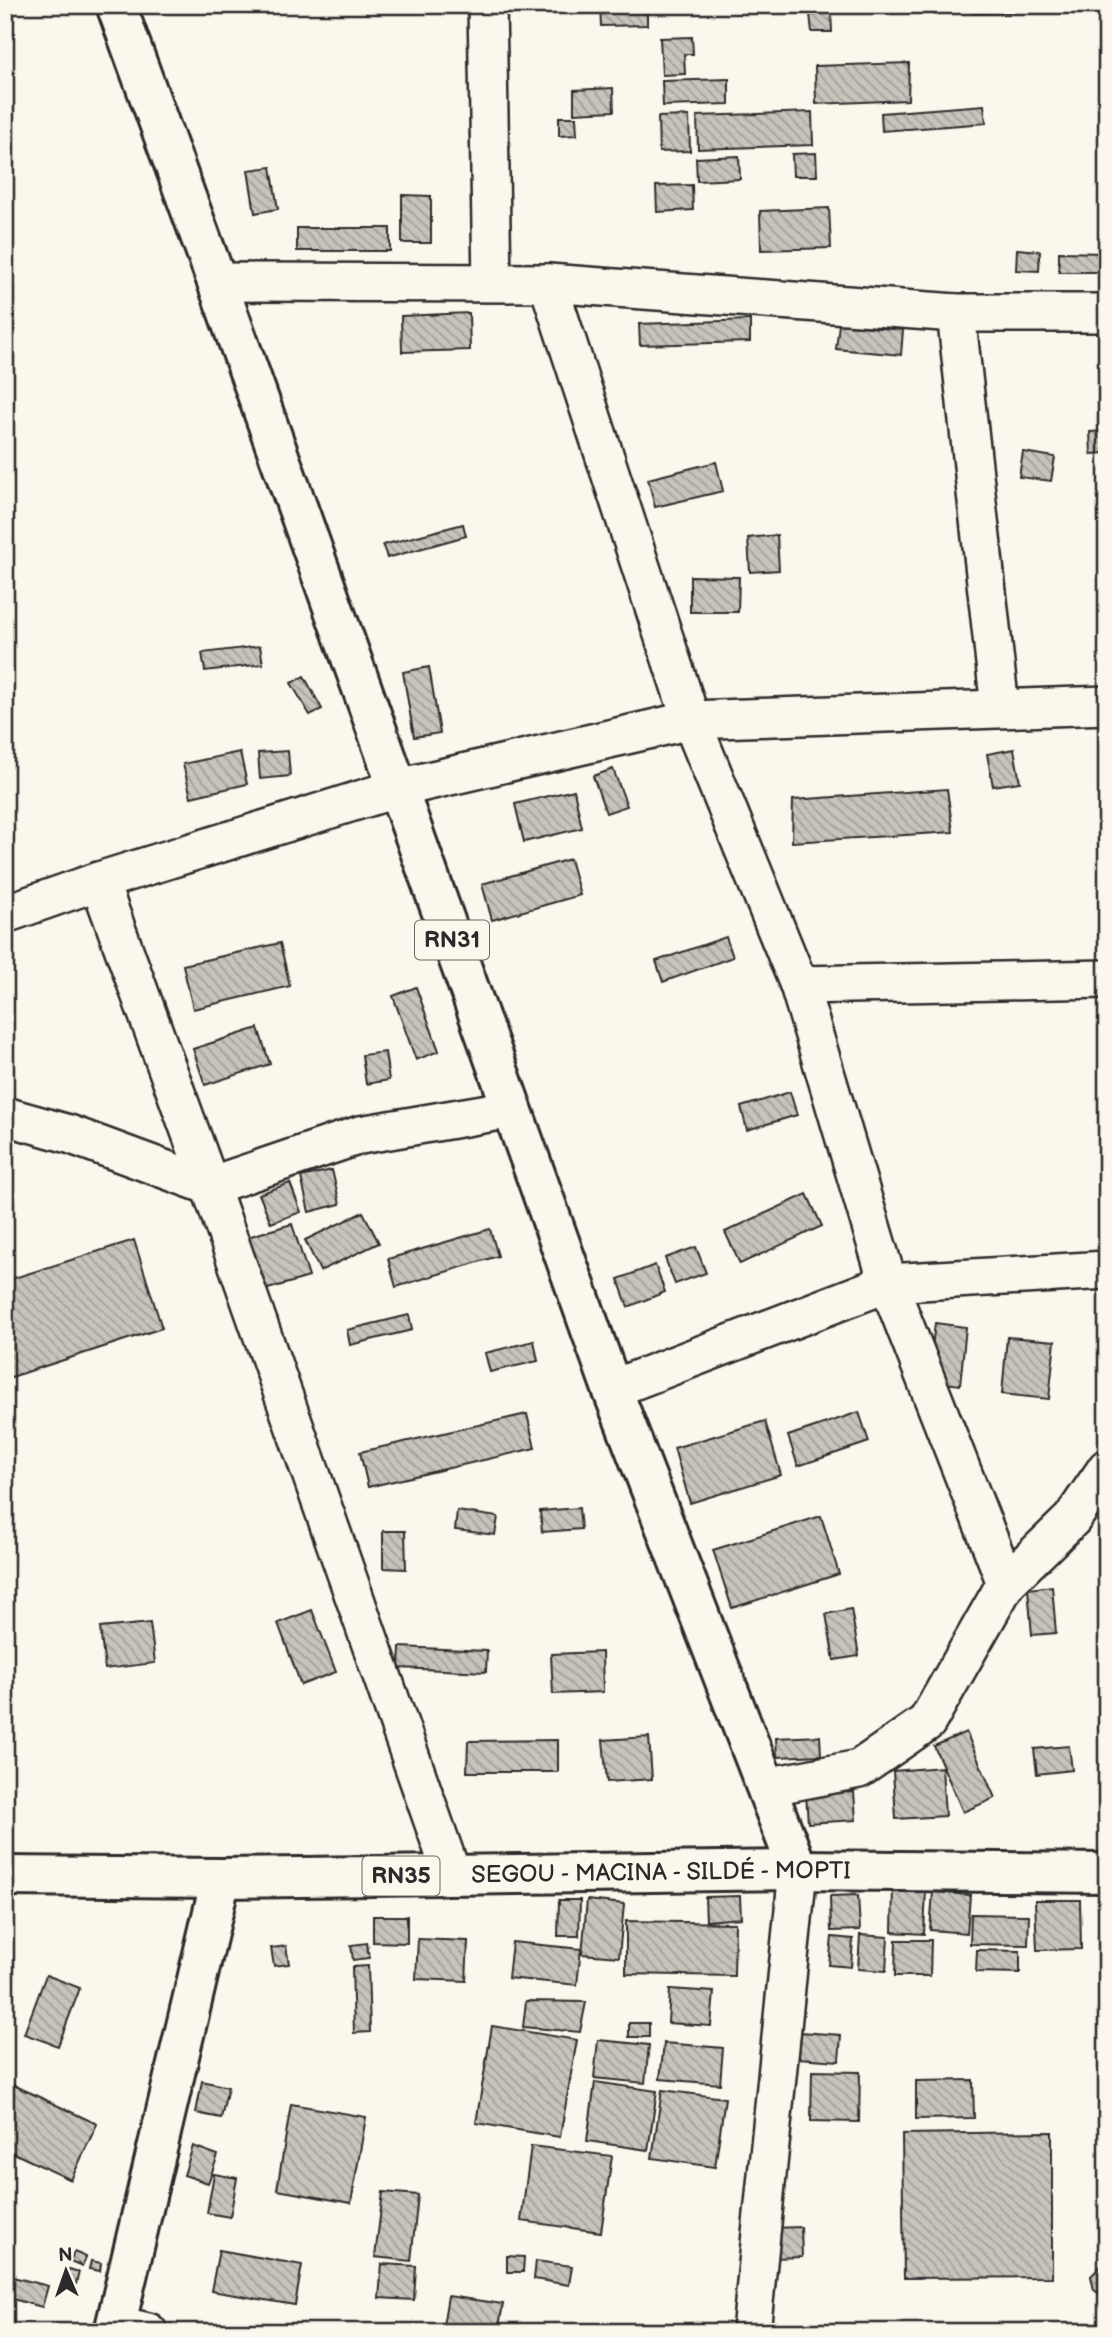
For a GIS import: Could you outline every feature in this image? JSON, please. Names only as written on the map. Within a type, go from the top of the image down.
[{"type":"main road","name":"RN31","points":[[116,5],[612,1389],[797,1870]]},
{"type":"main road","name":"SEGOU - MACINA - SILDÉ - MOPTI","points":[[5,1876],[221,1878],[797,1870],[1107,1873]]},
{"type":"main road","points":[[126,2330],[221,1878]]},
{"type":"street","points":[[487,5],[492,282]]},
{"type":"street","points":[[217,282],[548,283],[956,313],[1107,313]]},
{"type":"street","points":[[548,283],[691,720],[799,985],[888,1283],[1006,1583]]},
{"type":"street","points":[[956,313],[1000,708]]},
{"type":"street","points":[[5,914],[99,881],[398,788],[691,720],[1107,705]]},
{"type":"street","points":[[99,881],[210,1185],[452,1875]]},
{"type":"street","points":[[799,985],[1107,979]]},
{"type":"street","points":[[5,1116],[69,1134],[210,1185],[360,1135],[512,1109]]},
{"type":"street","points":[[612,1389],[888,1283],[1107,1270]]},
{"type":"street","points":[[765,1787],[859,1769],[927,1722],[1006,1583],[1089,1519],[1107,1468]]},
{"type":"street","points":[[751,2332],[797,1870]]},
{"type":"building","points":[[600,5],[647,5],[647,25],[601,26]]},
{"type":"building","points":[[972,5],[1081,5],[1081,10],[973,13]]},
{"type":"building","points":[[831,12],[832,32],[812,32],[810,14]]},
{"type":"building","points":[[692,37],[693,54],[684,54],[685,74],[662,75],[660,38]]},
{"type":"building","points":[[909,63],[908,100],[816,104],[815,66]]},
{"type":"building","points":[[729,79],[729,104],[663,106],[662,81]]},
{"type":"building","points":[[613,88],[614,111],[574,113],[574,90]]},
{"type":"building","points":[[984,105],[986,123],[882,131],[881,113]]},
{"type":"building","points":[[812,112],[813,145],[698,149],[697,116]]},
{"type":"building","points":[[689,116],[690,151],[659,152],[658,117]]},
{"type":"building","points":[[559,117],[576,117],[577,135],[559,136]]},
{"type":"building","points":[[816,153],[817,176],[793,176],[792,154]]},
{"type":"building","points":[[739,156],[740,179],[697,181],[696,158]]},
{"type":"building","points":[[271,167],[278,209],[255,213],[248,170]]},
{"type":"building","points":[[692,185],[693,210],[657,212],[656,186]]},
{"type":"building","points":[[402,195],[431,196],[431,243],[402,243]]},
{"type":"building","points":[[829,208],[831,248],[761,250],[760,211]]},
{"type":"building","points":[[297,228],[390,228],[390,251],[297,251]]},
{"type":"building","points":[[1017,249],[1040,251],[1039,271],[1016,270]]},
{"type":"building","points":[[1059,252],[1105,253],[1105,272],[1059,272]]},
{"type":"building","points":[[469,313],[470,350],[402,352],[401,316]]},
{"type":"building","points":[[750,320],[750,342],[640,345],[639,324]]},
{"type":"building","points":[[839,324],[903,330],[901,355],[836,349]]},
{"type":"building","points":[[1107,431],[1107,453],[1091,454],[1090,432]]},
{"type":"building","points":[[1023,452],[1055,457],[1051,481],[1019,477]]},
{"type":"building","points":[[716,462],[723,491],[655,507],[648,479]]},
{"type":"building","points":[[463,524],[466,536],[387,558],[383,545]]},
{"type":"building","points":[[777,535],[779,570],[750,572],[748,538]]},
{"type":"building","points":[[690,576],[739,577],[738,612],[690,612]]},
{"type":"building","points":[[260,646],[263,664],[205,671],[202,653]]},
{"type":"building","points":[[429,667],[440,733],[414,737],[403,672]]},
{"type":"building","points":[[304,676],[322,709],[310,715],[291,683]]},
{"type":"building","points":[[1014,749],[1020,782],[993,786],[987,754]]},
{"type":"building","points":[[288,751],[290,776],[260,779],[258,753]]},
{"type":"building","points":[[240,752],[247,784],[191,797],[183,764]]},
{"type":"building","points":[[613,769],[627,806],[606,813],[593,776]]},
{"type":"building","points":[[947,789],[953,832],[792,842],[793,800]]},
{"type":"building","points":[[574,790],[582,828],[524,842],[515,804]]},
{"type":"building","points":[[570,859],[580,895],[492,920],[482,884]]},
{"type":"building","points":[[726,937],[733,957],[663,982],[656,961]]},
{"type":"building","points":[[280,943],[290,986],[193,1009],[183,965]]},
{"type":"building","points":[[416,987],[439,1051],[416,1060],[393,996]]},
{"type":"building","points":[[258,1028],[270,1064],[205,1085],[193,1049]]},
{"type":"building","points":[[385,1052],[389,1080],[366,1084],[362,1055]]},
{"type":"building","points":[[790,1092],[797,1115],[747,1130],[741,1107]]},
{"type":"building","points":[[332,1170],[340,1204],[309,1212],[301,1177]]},
{"type":"building","points":[[290,1183],[301,1212],[271,1223],[259,1194]]},
{"type":"building","points":[[807,1194],[822,1226],[740,1264],[725,1232]]},
{"type":"building","points":[[363,1212],[379,1243],[320,1271],[305,1240]]},
{"type":"building","points":[[292,1224],[309,1277],[261,1291],[244,1238]]},
{"type":"building","points":[[490,1229],[498,1256],[396,1287],[388,1259]]},
{"type":"building","points":[[134,1240],[162,1328],[5,1379],[5,1281]]},
{"type":"building","points":[[696,1247],[706,1273],[675,1284],[665,1258]]},
{"type":"building","points":[[655,1265],[665,1292],[628,1307],[618,1279]]},
{"type":"building","points":[[409,1315],[412,1330],[350,1345],[347,1330]]},
{"type":"building","points":[[935,1323],[966,1327],[960,1385],[928,1381]]},
{"type":"building","points":[[1007,1337],[1055,1341],[1049,1399],[1002,1394]]},
{"type":"building","points":[[534,1341],[538,1361],[490,1372],[485,1353]]},
{"type":"building","points":[[859,1412],[869,1442],[798,1466],[788,1436]]},
{"type":"building","points":[[527,1414],[535,1448],[368,1487],[360,1452]]},
{"type":"building","points":[[765,1421],[781,1475],[690,1503],[674,1448]]},
{"type":"building","points":[[579,1508],[581,1529],[542,1532],[540,1511]]},
{"type":"building","points":[[457,1511],[498,1517],[495,1535],[455,1530]]},
{"type":"building","points":[[821,1516],[839,1574],[732,1608],[713,1550]]},
{"type":"building","points":[[383,1531],[405,1531],[406,1569],[383,1568]]},
{"type":"building","points":[[1052,1586],[1056,1633],[1032,1635],[1028,1589]]},
{"type":"building","points":[[851,1609],[859,1656],[834,1660],[826,1614]]},
{"type":"building","points":[[312,1610],[336,1672],[301,1685],[278,1623]]},
{"type":"building","points":[[150,1623],[155,1663],[105,1669],[100,1628]]},
{"type":"building","points":[[400,1647],[487,1651],[486,1672],[399,1668]]},
{"type":"building","points":[[602,1652],[603,1692],[553,1694],[551,1654]]},
{"type":"building","points":[[966,1732],[995,1798],[963,1812],[934,1746]]},
{"type":"building","points":[[820,1736],[821,1755],[777,1757],[776,1738]]},
{"type":"building","points":[[649,1737],[652,1779],[607,1782],[603,1740]]},
{"type":"building","points":[[558,1740],[558,1772],[467,1772],[468,1741]]},
{"type":"building","points":[[1069,1746],[1072,1770],[1037,1774],[1034,1749]]},
{"type":"building","points":[[942,1767],[945,1816],[896,1819],[893,1771]]},
{"type":"building","points":[[854,1792],[856,1820],[808,1823],[806,1794]]},
{"type":"building","points":[[893,1887],[926,1889],[924,1934],[892,1932]]},
{"type":"building","points":[[933,1892],[970,1895],[967,1933],[930,1930]]},
{"type":"building","points":[[858,1895],[860,1930],[831,1931],[830,1896]]},
{"type":"building","points":[[740,1896],[741,1918],[706,1921],[705,1897]]},
{"type":"building","points":[[559,1900],[580,1900],[579,1936],[558,1936]]},
{"type":"building","points":[[587,1900],[624,1904],[619,1957],[582,1954]]},
{"type":"building","points":[[1035,1900],[1080,1900],[1081,1949],[1037,1950]]},
{"type":"building","points":[[971,1914],[1029,1915],[1028,1945],[970,1944]]},
{"type":"building","points":[[373,1916],[407,1916],[407,1943],[373,1942]]},
{"type":"building","points":[[626,1921],[735,1923],[734,1976],[626,1974]]},
{"type":"building","points":[[860,1935],[888,1937],[886,1971],[858,1969]]},
{"type":"building","points":[[832,1937],[853,1939],[851,1967],[829,1965]]},
{"type":"building","points":[[418,1939],[468,1941],[466,1981],[416,1979]]},
{"type":"building","points":[[896,1940],[931,1940],[930,1976],[895,1976]]},
{"type":"building","points":[[512,1942],[581,1949],[577,1985],[508,1978]]},
{"type":"building","points":[[367,1943],[369,1958],[353,1960],[351,1945]]},
{"type":"building","points":[[286,1946],[289,1964],[274,1966],[271,1948]]},
{"type":"building","points":[[977,1950],[1020,1951],[1020,1973],[976,1972]]},
{"type":"building","points":[[368,1966],[370,2032],[354,2033],[352,1967]]},
{"type":"building","points":[[46,1975],[80,1988],[58,2046],[24,2034]]},
{"type":"building","points":[[670,1989],[714,1992],[711,2026],[668,2023]]},
{"type":"building","points":[[526,2001],[586,2002],[580,2032],[523,2027]]},
{"type":"building","points":[[629,2023],[649,2023],[649,2037],[629,2037]]},
{"type":"building","points":[[492,2026],[577,2040],[560,2137],[476,2123]]},
{"type":"building","points":[[800,2032],[841,2035],[839,2061],[798,2058]]},
{"type":"building","points":[[598,2040],[649,2045],[645,2083],[594,2078]]},
{"type":"building","points":[[664,2043],[723,2048],[720,2084],[660,2079]]},
{"type":"building","points":[[812,2071],[860,2072],[859,2122],[811,2121]]},
{"type":"building","points":[[973,2080],[974,2118],[916,2119],[916,2081]]},
{"type":"building","points":[[5,2081],[97,2124],[71,2180],[5,2149]]},
{"type":"building","points":[[202,2081],[228,2087],[221,2118],[196,2113]]},
{"type":"building","points":[[595,2082],[657,2091],[648,2150],[587,2141]]},
{"type":"building","points":[[662,2090],[725,2098],[715,2167],[652,2158]]},
{"type":"building","points":[[291,2104],[366,2117],[351,2203],[277,2190]]},
{"type":"building","points":[[1052,2132],[1052,2277],[904,2278],[902,2134]]},
{"type":"building","points":[[193,2146],[218,2155],[208,2183],[184,2175]]},
{"type":"building","points":[[531,2146],[612,2156],[601,2232],[521,2221]]},
{"type":"building","points":[[214,2174],[237,2178],[230,2217],[207,2213]]},
{"type":"building","points":[[383,2192],[418,2195],[411,2261],[375,2257]]},
{"type":"building","points":[[801,2227],[802,2257],[773,2258],[772,2228]]},
{"type":"building","points":[[219,2250],[302,2265],[295,2305],[211,2291]]},
{"type":"building","points":[[74,2252],[86,2257],[82,2266],[70,2261]]},
{"type":"building","points":[[507,2256],[524,2257],[523,2272],[507,2272]]},
{"type":"building","points":[[91,2261],[101,2263],[100,2271],[89,2269]]},
{"type":"building","points":[[536,2261],[572,2266],[569,2285],[534,2279]]},
{"type":"building","points":[[382,2264],[416,2266],[414,2300],[379,2298]]},
{"type":"building","points":[[1103,2264],[1107,2264],[1107,2299],[1094,2290],[1091,2276]]},
{"type":"building","points":[[69,2269],[79,2272],[76,2284],[65,2280]]},
{"type":"building","points":[[5,2275],[48,2286],[42,2307],[5,2297]]},
{"type":"building","points":[[448,2296],[503,2304],[498,2332],[442,2332]]}]
